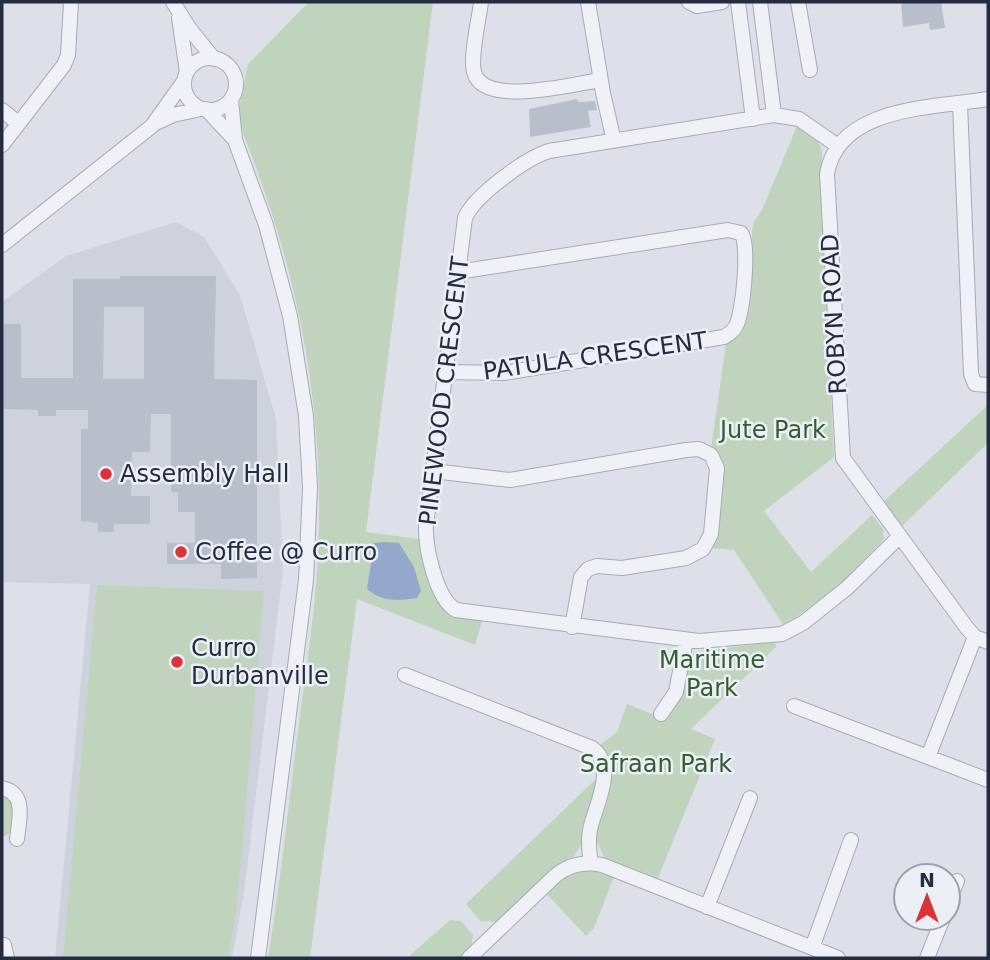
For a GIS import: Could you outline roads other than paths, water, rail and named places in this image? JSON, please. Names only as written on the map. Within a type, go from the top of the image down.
[{"type":"street","points":[[2,145],[66,60],[71,2]]},
{"type":"street","points":[[481,2],[473,67],[478,80],[488,88],[526,92],[600,80]]},
{"type":"street","points":[[588,2],[600,80],[614,141]]},
{"type":"street","points":[[689,2],[697,6],[722,2]]},
{"type":"street","points":[[738,2],[753,119]]},
{"type":"street","points":[[760,2],[774,115]]},
{"type":"street","points":[[798,2],[810,70]]},
{"type":"street","points":[[176,7],[214,59]]},
{"type":"street","points":[[176,7],[188,97],[235,140]]},
{"type":"street","points":[[152,125],[186,76],[200,61],[214,59],[224,62],[235,75],[236,84],[231,100],[235,140],[270,239],[290,316],[306,416],[310,487],[306,580],[258,958]]},
{"type":"street","points":[[838,146],[856,128],[873,119],[988,99]]},
{"type":"street","points":[[2,246],[152,125],[173,115],[217,109],[231,100]]},
{"type":"street","points":[[960,104],[971,374],[975,384],[988,385]]},
{"type":"street","points":[[2,110],[18,123]]},
{"type":"street","name":"PINEWOOD CRESCENT","points":[[838,146],[800,119],[774,115],[543,153],[478,198],[465,218],[426,541],[448,606],[465,613],[686,640],[733,640],[791,631],[847,588],[899,537]]},
{"type":"street","name":"ROBYN ROAD","points":[[838,146],[827,174],[841,451],[845,463],[899,537],[982,640]]},
{"type":"street","name":"PATULA CRESCENT","points":[[445,372],[504,373],[724,337],[732,332],[738,321],[747,247],[741,233],[728,230],[458,272]]},
{"type":"street","points":[[433,471],[510,480],[692,450],[711,455],[717,468],[711,534],[703,549],[686,558],[622,568],[597,566],[588,569],[581,577],[572,626]]},
{"type":"street","points":[[661,714],[676,692],[686,640]]},
{"type":"street","points":[[928,757],[982,640]]},
{"type":"street","points":[[405,675],[592,748],[599,754],[605,773],[590,832],[590,863]]},
{"type":"street","points":[[794,706],[988,780]]},
{"type":"street","points":[[2,788],[13,792],[19,800],[17,839]]},
{"type":"street","points":[[707,906],[750,798]]},
{"type":"street","points":[[811,948],[851,841]]},
{"type":"street","points":[[469,958],[555,876],[569,867],[590,863],[838,958]]},
{"type":"street","points":[[927,958],[937,932]]},
{"type":"water","points":[[374,543],[399,543],[414,567],[421,591],[417,598],[390,600],[367,589]]},
{"type":"place","name":"Assembly Hall","points":[[106,474]]},
{"type":"place","name":"Coffee @ Curro","points":[[181,552]]},
{"type":"place","name":"Curro Durbanville","points":[[177,662]]},
{"type":"park label","name":"Jute Park","points":[[773,430]]},
{"type":"park label","name":"Maritime Park","points":[[712,674]]},
{"type":"park label","name":"Safraan Park","points":[[656,764]]}]
